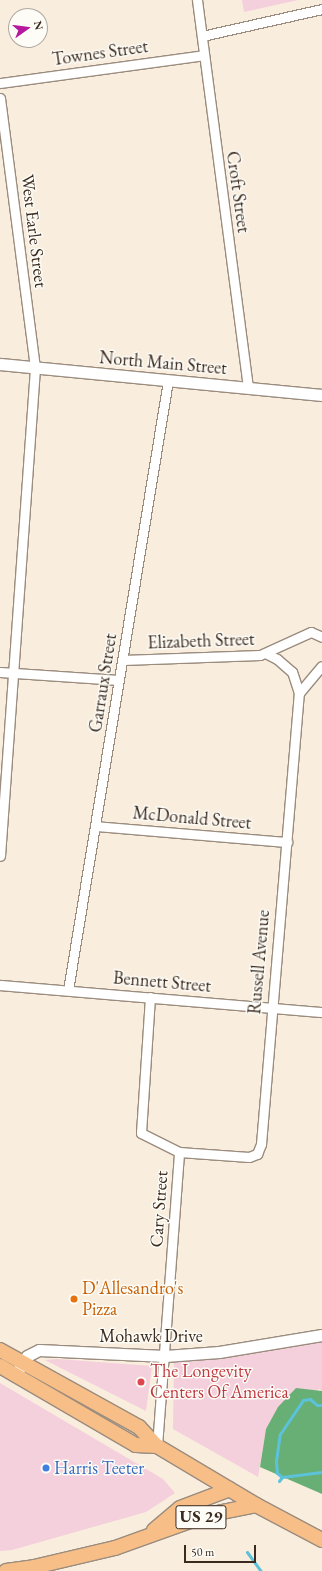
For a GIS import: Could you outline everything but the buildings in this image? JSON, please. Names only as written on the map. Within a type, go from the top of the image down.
[{"type":"main road","points":[[0,1350],[19,1369]]},
{"type":"main road","points":[[0,1366],[19,1369],[139,1427],[157,1446],[256,1505],[322,1540]]},
{"type":"main road","name":"US 29","points":[[148,1536],[180,1508],[230,1489]]},
{"type":"main road","name":"US 29","points":[[6,1571],[79,1557],[148,1536],[207,1515],[256,1505]]},
{"type":"street","name":"Croft Street","points":[[197,0],[248,388]]},
{"type":"street","points":[[202,36],[322,9]]},
{"type":"street","name":"Townes Street","points":[[0,83],[204,55]]},
{"type":"street","name":"West Earle Street","points":[[0,98],[35,368],[0,856]]},
{"type":"street","name":"North Main Street","points":[[0,364],[322,395]]},
{"type":"street","name":"Garraux Street","points":[[68,990],[168,381]]},
{"type":"street","name":"Elizabeth Street","points":[[123,660],[267,654],[311,632],[322,637]]},
{"type":"street","name":"Russell Avenue","points":[[178,1152],[249,1157],[257,1154],[261,1144],[271,1007],[287,842],[299,694],[292,672],[277,659],[267,654]]},
{"type":"street","points":[[299,694],[311,682],[322,666]]},
{"type":"street","points":[[0,672],[119,680]]},
{"type":"street","name":"McDonald Street","points":[[95,826],[287,842]]},
{"type":"street","name":"Bennett Street","points":[[0,985],[322,1012]]},
{"type":"street","name":"Cary Street","points":[[150,997],[140,1127],[146,1138],[178,1152],[165,1356],[157,1446]]},
{"type":"street","name":"Mohawk Drive","points":[[19,1369],[27,1356],[39,1350],[165,1356],[232,1351],[322,1335]]},
{"type":"shaded area","points":[[242,0],[298,0],[244,12]]},
{"type":"shaded area","points":[[322,1342],[322,1391],[319,1389],[266,1429],[258,1477],[173,1429],[174,1361]]},
{"type":"shaded area","points":[[57,1359],[152,1366],[146,1411],[45,1360]]},
{"type":"shaded area","points":[[0,1383],[163,1479],[175,1493],[146,1512],[12,1550],[0,1551]]},
{"type":"green space","points":[[296,1388],[322,1391],[322,1494],[260,1467],[266,1429],[278,1407]]},
{"type":"waterway","points":[[282,1477],[277,1473],[276,1461],[280,1434],[303,1400],[310,1399],[317,1405],[322,1405]]},
{"type":"waterway","points":[[279,1481],[282,1477],[322,1472]]},
{"type":"waterway","points":[[247,1552],[261,1571]]},
{"type":"place","name":"D'Allesandro's Pizza","points":[[74,1299]]},
{"type":"place","name":"The Longevity Centers Of America","points":[[141,1382]]},
{"type":"place","name":"Harris Teeter","points":[[46,1468]]}]
